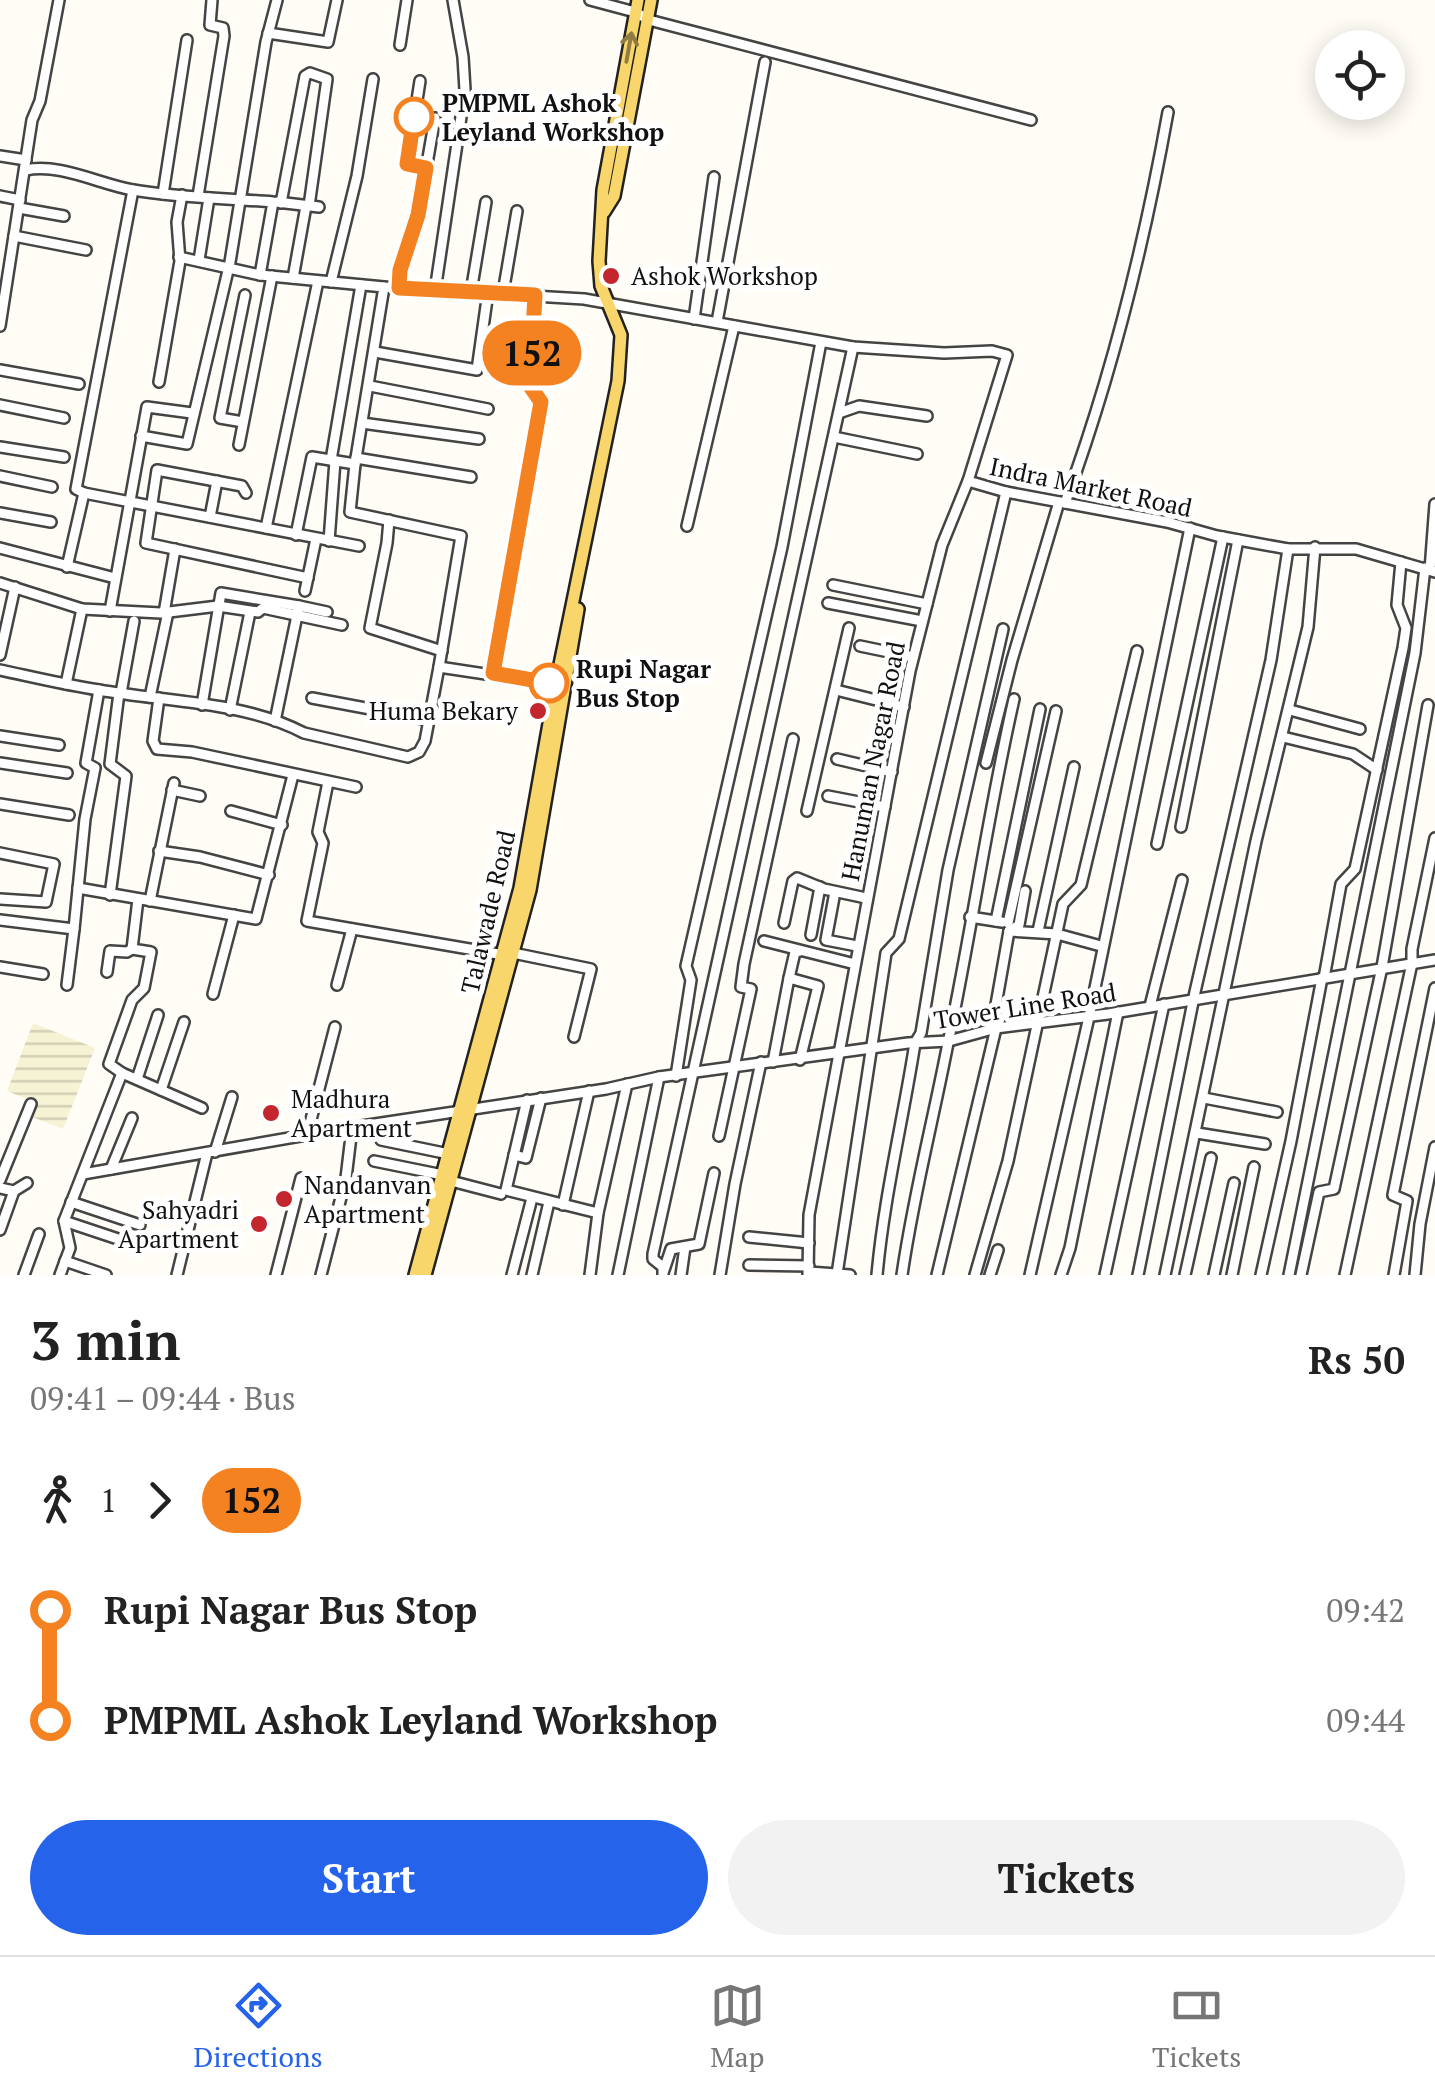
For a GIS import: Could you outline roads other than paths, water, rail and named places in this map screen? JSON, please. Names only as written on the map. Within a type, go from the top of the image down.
[{"type":"main road","name":"Talawade Road","points":[[604,212],[614,196],[651,0]]},
{"type":"main road","name":"Talawade Road","points":[[425,1275],[526,884],[622,353],[621,336],[601,286],[599,261],[603,190],[637,6]]},
{"type":"main road","name":"Talawade Road","points":[[415,1275],[465,1111]]},
{"type":"street","points":[[0,326],[26,165],[59,0]]},
{"type":"street","points":[[198,260],[224,36],[223,28],[210,25],[212,0]]},
{"type":"street","points":[[141,436],[186,444],[227,266],[277,0]]},
{"type":"street","points":[[268,33],[328,42],[338,0]]},
{"type":"street","points":[[400,45],[407,0]]},
{"type":"street","points":[[435,291],[465,90],[454,0]]},
{"type":"street","points":[[590,0],[637,6],[649,20],[1031,120]]},
{"type":"street","points":[[163,194],[187,40]]},
{"type":"street","points":[[717,322],[764,62]]},
{"type":"street","points":[[260,275],[305,76],[310,73],[328,80],[311,207],[293,278]]},
{"type":"street","points":[[331,282],[357,176],[373,79]]},
{"type":"street","points":[[420,81],[407,164],[426,168]]},
{"type":"street","points":[[986,763],[1012,660],[1062,502],[1117,348],[1168,112]]},
{"type":"street","points":[[399,288],[400,270],[418,215],[435,118]]},
{"type":"street","points":[[0,156],[132,190],[311,207]]},
{"type":"street","points":[[694,318],[714,177]]},
{"type":"street","points":[[132,190],[76,488],[84,493],[359,546]]},
{"type":"street","points":[[159,382],[179,258],[177,222],[182,195]]},
{"type":"street","points":[[0,196],[64,216]]},
{"type":"street","points":[[471,292],[486,202]]},
{"type":"street","points":[[504,293],[517,211]]},
{"type":"street","points":[[0,240],[86,250]]},
{"type":"street","name":"Indra Market Road","points":[[179,258],[260,275],[435,291],[535,295],[853,347],[944,353],[992,351],[1007,355],[968,481],[1238,540],[1288,549],[1356,550],[1430,570]]},
{"type":"street","points":[[238,445],[272,276]]},
{"type":"street","points":[[266,528],[318,281]]},
{"type":"street","points":[[329,541],[333,460],[361,285]]},
{"type":"street","points":[[0,670],[230,710],[304,733],[408,757],[419,752],[429,720],[461,536],[350,512],[384,287]]},
{"type":"street","points":[[375,352],[476,370],[488,292]]},
{"type":"street","points":[[243,422],[220,418],[245,295]]},
{"type":"street","points":[[493,673],[541,402],[530,386],[535,295]]},
{"type":"street","points":[[687,526],[734,326]]},
{"type":"street","points":[[236,338],[259,342]]},
{"type":"street","points":[[676,1076],[691,980],[686,966],[782,547],[821,342]]},
{"type":"street","points":[[664,1272],[653,1254],[853,347]]},
{"type":"street","points":[[0,370],[79,384]]},
{"type":"street","points":[[370,386],[488,409]]},
{"type":"street","points":[[0,406],[64,418]]},
{"type":"street","points":[[110,611],[148,406],[192,413]]},
{"type":"street","points":[[839,413],[859,406],[926,416]]},
{"type":"street","points":[[362,423],[479,440]]},
{"type":"street","points":[[834,437],[917,454]]},
{"type":"street","points":[[0,447],[64,457]]},
{"type":"street","points":[[296,535],[312,457],[471,477]]},
{"type":"street","points":[[246,493],[245,487],[157,470],[146,543],[308,578]]},
{"type":"street","points":[[0,476],[52,487]]},
{"type":"street","points":[[210,517],[218,481]]},
{"type":"street","name":"Hanuman Nagar Road","points":[[808,1271],[809,1215],[913,657],[942,546],[968,481]]},
{"type":"street","points":[[838,1274],[884,960],[898,939],[1006,492]]},
{"type":"street","points":[[67,567],[84,493]]},
{"type":"street","points":[[1289,1275],[1415,653],[1430,570],[1435,504]]},
{"type":"street","points":[[0,513],[51,522]]},
{"type":"street","points":[[389,520],[388,543],[370,628],[442,651]]},
{"type":"street","points":[[1030,1275],[1089,1017],[1190,528]]},
{"type":"street","points":[[1157,844],[1223,537]]},
{"type":"street","points":[[305,590],[316,538]]},
{"type":"street","points":[[1181,827],[1238,540]]},
{"type":"street","points":[[1165,1275],[1256,841],[1308,627],[1315,547]]},
{"type":"street","points":[[0,548],[115,578]]},
{"type":"street","points":[[175,549],[154,698],[155,748],[192,752],[356,787]]},
{"type":"street","points":[[1138,1275],[1176,1081],[1270,660],[1288,549]]},
{"type":"street","points":[[1261,1275],[1342,884],[1355,868],[1406,628],[1397,606],[1401,562]]},
{"type":"street","points":[[0,583],[82,608],[110,611],[166,613],[218,606],[250,612],[263,608],[327,612]]},
{"type":"street","points":[[833,585],[927,604]]},
{"type":"street","points":[[0,655],[15,587]]},
{"type":"street","points":[[202,705],[223,592],[342,625]]},
{"type":"street","points":[[828,604],[922,621]]},
{"type":"street","points":[[66,684],[82,608]]},
{"type":"street","points":[[275,722],[299,610]]},
{"type":"street","points":[[230,710],[250,612]]},
{"type":"street","points":[[110,895],[126,776],[110,764],[134,621]]},
{"type":"street","points":[[807,811],[849,628]]},
{"type":"street","points":[[876,1275],[885,1200],[894,1174],[948,870],[1002,629]]},
{"type":"street","points":[[860,646],[913,657]]},
{"type":"street","points":[[975,1275],[1008,1161],[1064,900],[1081,885],[1137,651]]},
{"type":"street","points":[[439,667],[561,685]]},
{"type":"street","points":[[67,985],[94,768],[86,763],[99,690]]},
{"type":"street","points":[[836,690],[904,707]]},
{"type":"street","points":[[312,698],[429,720]]},
{"type":"street","points":[[902,1275],[910,1214],[949,1042],[1014,699]]},
{"type":"street","points":[[1300,1275],[1319,1192],[1334,1189],[1382,966],[1428,705]]},
{"type":"street","points":[[996,921],[1040,709]]},
{"type":"street","points":[[1290,710],[1360,729]]},
{"type":"street","points":[[937,1275],[996,1028],[994,1016],[1056,711]]},
{"type":"street","points":[[0,736],[60,745]]},
{"type":"street","points":[[1282,737],[1353,754],[1376,770]]},
{"type":"street","points":[[719,1136],[751,989],[742,987],[744,964],[793,739]]},
{"type":"street","points":[[837,759],[892,772]]},
{"type":"street","points":[[0,763],[67,773]]},
{"type":"street","points":[[1038,931],[1074,767]]},
{"type":"street","points":[[78,888],[256,919],[293,775]]},
{"type":"street","points":[[328,782],[318,832],[324,842],[306,921],[590,970],[574,1036]]},
{"type":"street","points":[[150,901],[173,787],[200,796]]},
{"type":"street","points":[[828,796],[885,806]]},
{"type":"street","points":[[0,804],[68,815]]},
{"type":"street","points":[[231,812],[282,825]]},
{"type":"street","points":[[1345,1275],[1435,838]]},
{"type":"street","points":[[160,851],[268,875]]},
{"type":"street","points":[[0,853],[54,864],[46,902],[0,898]]},
{"type":"street","points":[[784,923],[794,879],[866,898]]},
{"type":"street","points":[[1150,1006],[1182,880]]},
{"type":"street","points":[[811,935],[820,888]]},
{"type":"street","points":[[836,892],[826,940],[857,946]]},
{"type":"street","points":[[1012,926],[1025,892]]},
{"type":"street","points":[[107,972],[110,951],[127,952],[132,948],[138,899]]},
{"type":"street","points":[[214,994],[234,915]]},
{"type":"street","points":[[970,917],[1102,946]]},
{"type":"street","points":[[0,920],[74,929]]},
{"type":"street","points":[[336,985],[352,929]]},
{"type":"street","points":[[764,940],[854,964]]},
{"type":"street","points":[[132,948],[150,952],[144,988],[132,1000],[109,1064],[202,1108]]},
{"type":"street","points":[[773,1062],[794,952],[802,951]]},
{"type":"street","name":"Tower Line Road","points":[[82,1174],[589,1092],[659,1077],[915,1043],[949,1042],[996,1028],[1089,1017],[1435,960]]},
{"type":"street","points":[[0,967],[43,974]]},
{"type":"street","points":[[789,978],[818,986],[800,1060]]},
{"type":"street","points":[[1394,1275],[1407,1201],[1393,1195],[1435,988]]},
{"type":"street","points":[[1105,1275],[1164,1004]]},
{"type":"street","points":[[1062,1275],[1118,1012]]},
{"type":"street","points":[[136,1080],[158,1015]]},
{"type":"street","points":[[161,1090],[184,1022]]},
{"type":"street","points":[[308,1135],[335,1027]]},
{"type":"street","points":[[720,1275],[760,1062]]},
{"type":"street","points":[[60,1275],[70,1248],[64,1222],[122,1073]]},
{"type":"street","points":[[618,1275],[659,1077]]},
{"type":"street","points":[[590,1275],[623,1084]]},
{"type":"street","points":[[563,1205],[589,1092]]},
{"type":"street","points":[[176,1275],[211,1153],[232,1098]]},
{"type":"street","points":[[514,1155],[526,1158],[541,1098]]},
{"type":"street","points":[[1204,1098],[1278,1112]]},
{"type":"street","points":[[527,1100],[506,1190],[598,1212]]},
{"type":"street","points":[[0,1180],[31,1104]]},
{"type":"street","points":[[111,1169],[132,1118]]},
{"type":"street","points":[[320,1275],[346,1178],[352,1128]]},
{"type":"street","points":[[1197,1133],[1264,1144]]},
{"type":"street","points":[[381,1140],[449,1154]]},
{"type":"street","points":[[1415,1275],[1435,1147]]},
{"type":"street","points":[[1185,1275],[1211,1158]]},
{"type":"street","points":[[374,1162],[501,1194]]},
{"type":"street","points":[[1232,1275],[1254,1167]]},
{"type":"street","points":[[664,1272],[671,1249],[699,1244],[714,1173]]},
{"type":"street","points":[[276,1275],[301,1178]]},
{"type":"street","points":[[0,1230],[14,1191],[27,1182]]},
{"type":"street","points":[[1214,1275],[1234,1182]]},
{"type":"street","points":[[0,1188],[14,1191]]},
{"type":"street","points":[[512,1275],[532,1198]]},
{"type":"street","points":[[71,1202],[140,1224]]},
{"type":"street","points":[[532,1275],[550,1202]]},
{"type":"street","points":[[64,1222],[132,1244]]},
{"type":"street","points":[[24,1275],[39,1234]]},
{"type":"street","points":[[749,1237],[809,1244]]},
{"type":"street","points":[[680,1275],[686,1247]]},
{"type":"street","points":[[990,1275],[998,1250]]},
{"type":"street","points":[[65,1261],[106,1275]]},
{"type":"street","points":[[749,1265],[850,1275]]},
{"type":"place","name":"PMPML Ashok Leyland Workshop","points":[[414,117]]},
{"type":"place","name":"Ashok Workshop","points":[[611,276]]},
{"type":"place","name":"Rupi Nagar Bus Stop","points":[[549,683]]},
{"type":"place","name":"Huma Bekary","points":[[538,711]]},
{"type":"place","name":"Madhura Apartment","points":[[271,1113]]},
{"type":"place","name":"Nandanvan Apartment","points":[[284,1199]]},
{"type":"place","name":"Sahyadri Apartment","points":[[259,1224]]}]
